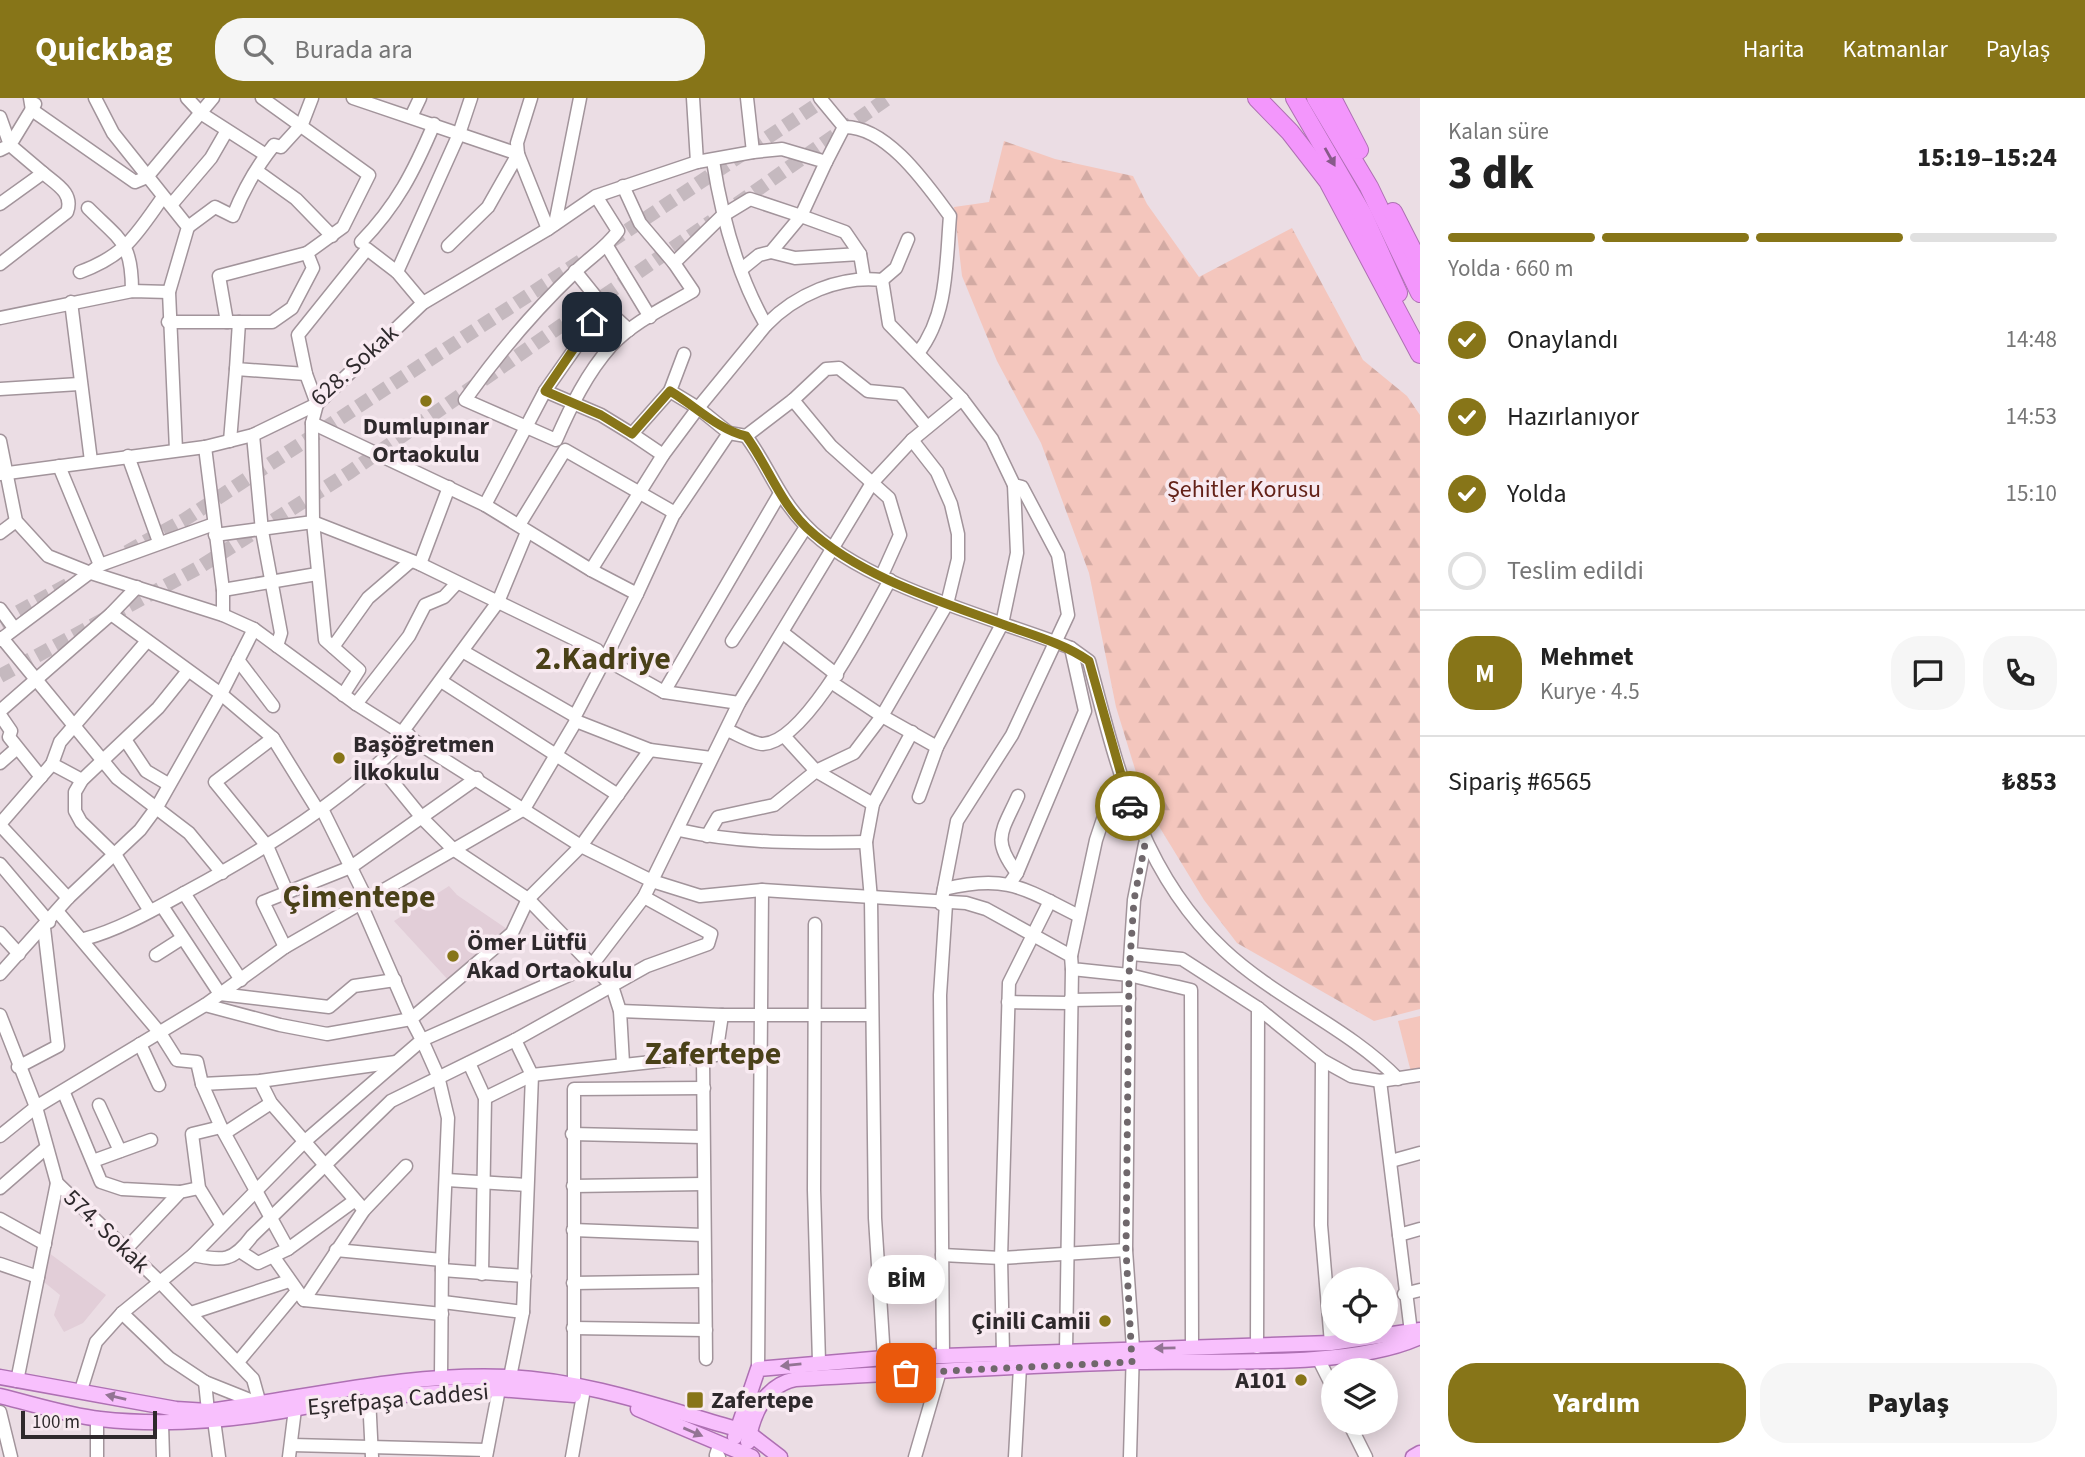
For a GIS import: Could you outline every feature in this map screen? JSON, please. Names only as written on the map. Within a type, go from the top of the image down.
[{"type":"highway","points":[[1257,98],[1290,132],[1328,181],[1420,354]]},
{"type":"highway","points":[[1295,98],[1363,215],[1420,337]]},
{"type":"highway","points":[[1316,98],[1369,187],[1420,293]]},
{"type":"highway","points":[[1332,98],[1420,265]]},
{"type":"main road","points":[[743,1432],[758,1369],[884,1358],[1066,1351],[1132,1355],[1318,1358],[1397,1348],[1417,1333]]},
{"type":"main road","points":[[1398,1335],[1417,1333]]},
{"type":"main road","points":[[734,1452],[761,1400],[780,1382],[1020,1367],[1192,1347],[1321,1343]]},
{"type":"main road","points":[[1318,1358],[1330,1344]]},
{"type":"main road","name":"Eşrefpaşa Caddesi","points":[[0,1377],[211,1415]]},
{"type":"main road","name":"Eşrefpaşa Caddesi","points":[[0,1396],[97,1418],[162,1424],[258,1410],[441,1377],[510,1377],[622,1403],[734,1452]]},
{"type":"main road","name":"Eşrefpaşa Caddesi","points":[[258,1410],[295,1409],[369,1397],[499,1390],[578,1391],[628,1397],[743,1432]]},
{"type":"main road","points":[[743,1432],[780,1457]]},
{"type":"main road","points":[[1413,1457],[1420,1453]]},
{"type":"street","points":[[95,98],[113,133],[188,227]]},
{"type":"street","points":[[187,98],[202,114],[226,132],[266,155]]},
{"type":"street","points":[[5,148],[33,102],[135,182],[147,177],[214,98]]},
{"type":"street","points":[[230,441],[236,369],[233,322],[219,276],[307,253],[343,227],[369,175],[302,124],[262,98]]},
{"type":"street","points":[[176,450],[168,322],[169,292],[188,227],[215,208],[233,216],[243,192],[266,155],[275,145],[281,147],[302,124],[312,98]]},
{"type":"street","points":[[353,98],[518,154]]},
{"type":"street","points":[[411,117],[420,98]]},
{"type":"street","points":[[397,272],[459,134],[471,98]]},
{"type":"street","points":[[531,98],[517,143],[518,154],[552,227]]},
{"type":"street","points":[[552,227],[580,98]]},
{"type":"street","points":[[693,98],[697,162]]},
{"type":"street","points":[[747,98],[753,152]]},
{"type":"street","points":[[820,98],[844,127]]},
{"type":"street","points":[[0,117],[5,148],[43,173],[68,195],[70,203],[67,212],[0,264]]},
{"type":"street","points":[[298,335],[388,214],[411,177],[434,124]]},
{"type":"street","points":[[771,252],[801,216],[844,127]]},
{"type":"street","points":[[844,127],[856,127],[888,146],[916,171],[950,216],[944,283],[933,333],[918,353]]},
{"type":"street","points":[[80,272],[103,264],[127,247],[167,201],[211,158],[226,132]]},
{"type":"street","name":"628. Sokak","points":[[2,474],[205,447],[253,435],[317,404],[423,303],[552,227],[597,196],[697,162],[713,162],[753,152],[782,149],[825,162]]},
{"type":"street","points":[[448,246],[488,207],[518,154]]},
{"type":"street","points":[[713,162],[722,216],[743,268],[749,296],[766,325]]},
{"type":"street","points":[[257,171],[296,199],[332,236]]},
{"type":"street","points":[[0,204],[43,173]]},
{"type":"street","points":[[84,939],[162,906],[222,873],[267,846],[379,765],[406,733],[464,652],[498,602],[523,528],[560,445],[573,402],[604,355],[629,330],[693,291],[674,263],[640,223],[623,186]]},
{"type":"street","points":[[597,196],[618,231],[607,246],[575,271],[465,400],[526,426],[675,513]]},
{"type":"street","points":[[674,263],[722,216],[750,199],[845,232],[860,254],[864,278]]},
{"type":"street","points":[[88,208],[127,247],[132,262],[132,291]]},
{"type":"street","points":[[343,227],[397,272],[423,303]]},
{"type":"street","points":[[591,570],[663,455],[698,408],[783,307],[837,282],[864,278],[882,280],[896,268],[908,239]]},
{"type":"street","points":[[607,246],[650,317]]},
{"type":"street","points":[[743,268],[759,255],[771,252],[794,258],[860,254]]},
{"type":"street","points":[[168,322],[272,322],[292,308],[313,268],[307,253]]},
{"type":"street","points":[[575,271],[604,307],[629,330]]},
{"type":"street","points":[[882,280],[889,324],[962,399],[992,439],[1014,485],[1017,553],[1002,624],[937,747],[919,797]]},
{"type":"street","points":[[0,318],[132,291],[169,292]]},
{"type":"street","points":[[71,302],[79,384],[91,461]]},
{"type":"street","points":[[485,505],[545,391],[604,307]]},
{"type":"street","points":[[292,308],[306,374],[317,404],[312,424],[313,522],[325,640],[359,670],[343,695]]},
{"type":"street","points":[[632,434],[670,391],[684,354]]},
{"type":"street","points":[[746,436],[793,400],[826,369],[839,368],[868,391],[900,394],[927,427]]},
{"type":"street","points":[[236,369],[306,374]]},
{"type":"street","points":[[0,389],[79,384]]},
{"type":"street","points":[[545,391],[573,402],[632,434],[663,455]]},
{"type":"street","points":[[670,391],[698,408],[729,433],[746,436],[764,461],[779,495],[806,527],[832,549],[886,578],[947,604],[1071,648],[1089,661],[1123,788],[1145,844],[1189,910],[1224,950],[1330,1028],[1377,1057],[1398,1079]]},
{"type":"street","points":[[80,1390],[96,1342],[122,1313],[193,1255],[304,1142],[422,1040],[592,965],[644,897],[739,703],[872,483],[912,440],[962,399]]},
{"type":"street","points":[[727,730],[761,744],[785,737],[834,679],[886,578],[900,535],[889,498],[831,446],[793,400]]},
{"type":"street","points":[[312,424],[485,505],[591,570],[637,594]]},
{"type":"street","points":[[3,1128],[205,1005],[285,947],[524,809],[575,718],[675,513],[729,433]]},
{"type":"street","points":[[253,435],[262,531],[281,633],[277,646]]},
{"type":"street","points":[[707,836],[718,817],[774,805],[816,771],[854,753],[882,716],[947,604],[958,559],[958,534],[951,504],[937,472],[912,440]]},
{"type":"street","points":[[0,441],[2,474],[16,521],[48,556],[88,572],[223,615],[254,629],[356,704],[406,733],[581,846],[652,881],[700,896],[762,890],[944,904],[966,903],[986,909],[1072,962],[1191,990],[1192,1347]]},
{"type":"street","points":[[205,447],[223,590],[223,615]]},
{"type":"street","points":[[128,456],[159,542]]},
{"type":"street","points":[[59,466],[100,565]]},
{"type":"street","points":[[943,1355],[940,995],[944,889],[957,821],[1012,735],[1068,615],[1058,555],[1022,487],[1014,485]]},
{"type":"street","points":[[333,647],[368,598],[415,562],[449,487]]},
{"type":"street","points":[[664,692],[779,495]]},
{"type":"street","points":[[0,533],[16,521]]},
{"type":"street","points":[[222,873],[189,833],[117,778],[103,757],[73,726],[1,639],[88,572],[159,542],[214,530],[262,531],[313,522],[415,562],[498,602],[597,650],[605,659],[664,692],[739,703]]},
{"type":"street","points":[[732,641],[806,527]]},
{"type":"street","points":[[223,590],[317,574]]},
{"type":"street","points":[[356,704],[410,636],[425,605],[444,597],[457,583]]},
{"type":"street","points":[[41,777],[16,749],[9,737],[11,731],[0,713],[35,678],[111,614],[137,587]]},
{"type":"street","points":[[0,609],[14,628]]},
{"type":"street","points":[[111,614],[187,672],[221,694],[273,738],[320,809],[351,867],[411,1019],[438,1076],[448,1118],[441,1377]]},
{"type":"street","points":[[0,974],[68,898],[116,856],[157,807],[221,694],[254,629]]},
{"type":"street","points":[[783,633],[834,679],[882,716],[937,747]]},
{"type":"street","points":[[68,898],[0,824],[52,764],[60,742],[148,641]]},
{"type":"street","points":[[1013,878],[1085,711],[1071,648]]},
{"type":"street","points":[[464,652],[575,718],[650,750],[711,758]]},
{"type":"street","points":[[238,660],[273,706]]},
{"type":"street","points":[[149,911],[116,856],[81,822],[75,811],[75,792],[103,757],[126,741],[158,708],[187,672]]},
{"type":"street","points":[[441,681],[618,795]]},
{"type":"street","points":[[884,1358],[875,1219],[871,899],[866,842],[873,804],[912,732]]},
{"type":"street","points":[[785,737],[816,771],[873,804]]},
{"type":"street","points":[[273,738],[215,782],[267,846],[287,892]]},
{"type":"street","points":[[126,741],[146,771],[168,784]]},
{"type":"street","points":[[0,763],[16,749]]},
{"type":"street","points":[[205,1005],[280,1026],[327,1034],[411,1019],[512,933],[528,899],[581,846],[650,750]]},
{"type":"street","points":[[52,764],[82,780]]},
{"type":"street","points":[[379,765],[423,819],[453,849],[528,899],[612,986],[620,1011],[623,1063]]},
{"type":"street","points":[[285,947],[262,902],[351,867],[423,819],[477,778]]},
{"type":"street","points":[[1066,1351],[1072,962],[1096,840],[1110,798],[1123,788]]},
{"type":"street","points":[[1018,796],[1000,837],[1002,853],[1013,878],[1079,916]]},
{"type":"street","points":[[679,830],[707,836],[798,843],[866,842]]},
{"type":"street","points":[[1129,1457],[1132,1355],[1126,1250],[1129,975],[1134,900],[1145,844]]},
{"type":"street","points":[[0,864],[46,925],[58,1046],[18,1067]]},
{"type":"street","points":[[944,889],[978,881],[1013,878]]},
{"type":"street","points":[[758,1369],[762,890]]},
{"type":"street","points":[[184,893],[240,980]]},
{"type":"street","points":[[193,1255],[222,1260],[241,1252],[253,1236],[325,1169],[391,1101],[515,1040],[647,966],[708,944],[711,934],[644,897]]},
{"type":"street","points":[[1003,1353],[1001,1258],[1009,984],[1050,901]]},
{"type":"street","points":[[162,906],[220,995],[329,1007],[354,986],[395,979]]},
{"type":"street","points":[[57,911],[84,939],[160,1033],[177,1060],[197,1062],[202,1084],[223,1130],[270,1222],[288,1249]]},
{"type":"street","points":[[815,924],[814,1190],[820,1362]]},
{"type":"street","points":[[0,933],[19,954]]},
{"type":"street","points":[[156,955],[181,939]]},
{"type":"street","points":[[1132,954],[1182,959],[1258,1008],[1322,1060],[1351,1076],[1380,1081],[1420,1075]]},
{"type":"street","points":[[1008,1002],[1129,999]]},
{"type":"street","points":[[1257,1346],[1258,1008]]},
{"type":"street","points":[[620,1011],[722,1016],[871,1015]]},
{"type":"street","name":"574. Sokak","points":[[0,1015],[5,1040],[36,1107],[57,1183],[239,1362],[253,1379],[258,1410]]},
{"type":"street","points":[[485,1098],[532,1075],[716,1055],[722,1016]]},
{"type":"street","points":[[510,1377],[523,1312],[532,1075],[515,1040]]},
{"type":"street","points":[[140,1044],[159,1085]]},
{"type":"street","points":[[703,1058],[706,1359]]},
{"type":"street","points":[[1322,1060],[1321,1225],[1325,1267]]},
{"type":"street","points":[[202,1084],[260,1081],[396,1062]]},
{"type":"street","points":[[469,1063],[485,1098],[482,1274]]},
{"type":"street","points":[[260,1081],[271,1103],[325,1169],[364,1210]]},
{"type":"street","points":[[1380,1081],[1404,1294],[1417,1333]]},
{"type":"street","points":[[572,1457],[578,1391],[573,1328],[574,1089],[704,1088]]},
{"type":"street","points":[[64,1093],[101,1182],[122,1189],[180,1192],[199,1188]]},
{"type":"street","points":[[221,1224],[199,1188],[192,1134],[223,1130],[271,1103]]},
{"type":"street","points":[[99,1105],[120,1151]]},
{"type":"street","points":[[572,1133],[703,1137]]},
{"type":"street","points":[[93,1161],[150,1140]]},
{"type":"street","points":[[0,1188],[46,1147]]},
{"type":"street","points":[[1391,1161],[1420,1153]]},
{"type":"street","points":[[239,1362],[297,1291],[336,1250],[364,1210],[406,1166]]},
{"type":"street","points":[[447,1180],[527,1185]]},
{"type":"street","points":[[17,1381],[57,1183]]},
{"type":"street","points":[[573,1186],[703,1184]]},
{"type":"street","points":[[126,1249],[180,1192]]},
{"type":"street","points":[[241,1252],[258,1263],[288,1249],[354,1201]]},
{"type":"street","points":[[0,1219],[45,1244]]},
{"type":"street","points":[[1399,1235],[1420,1229]]},
{"type":"street","points":[[573,1230],[703,1235]]},
{"type":"street","points":[[336,1250],[442,1265],[482,1274],[525,1276]]},
{"type":"street","points":[[942,1255],[1001,1258],[1126,1250]]},
{"type":"street","points":[[273,1256],[297,1291]]},
{"type":"street","points":[[0,1264],[38,1277]]},
{"type":"street","points":[[573,1283],[705,1281]]},
{"type":"street","points":[[1404,1294],[1420,1290]]},
{"type":"street","points":[[191,1313],[297,1291],[442,1308],[523,1312]]},
{"type":"street","points":[[122,1313],[169,1358],[205,1382],[258,1410]]},
{"type":"street","points":[[573,1328],[706,1330]]},
{"type":"street","points":[[1318,1358],[1321,1364]]},
{"type":"street","points":[[1015,1457],[1020,1367]]},
{"type":"street","points":[[915,1457],[940,1371]]},
{"type":"street","points":[[205,1382],[219,1457]]},
{"type":"street","points":[[295,1409],[290,1451],[487,1453],[499,1390]]},
{"type":"street","points":[[369,1397],[372,1452]]},
{"type":"street","points":[[0,1412],[6,1450]]},
{"type":"street","points":[[97,1418],[97,1457]]},
{"type":"street","points":[[162,1424],[163,1457]]},
{"type":"street","points":[[1355,1435],[1366,1457]]},
{"type":"shaded area","name":"Ömer Lütfü Akad Ortaokulu","points":[[449,886],[457,895],[507,929],[451,983],[394,921]]},
{"type":"shaded area","points":[[49,1253],[106,1295],[83,1323],[64,1332],[54,1315],[60,1295],[44,1282]]},
{"type":"green space","name":"Şehitler Korusu","points":[[1004,141],[1055,159],[1133,176],[1147,204],[1199,277],[1292,228],[1363,360],[1407,396],[1420,415],[1420,1009],[1374,1021],[1237,943],[1204,900],[1146,805],[1116,707],[1089,573],[1041,443],[997,361],[962,276],[954,207],[989,202]]},
{"type":"green space","points":[[1420,1016],[1420,1071],[1411,1072],[1398,1021]]},
{"type":"tunnel","points":[[610,242],[827,98]]},
{"type":"tunnel","points":[[737,204],[888,98]]},
{"type":"tunnel","points":[[0,676],[198,568],[350,472],[712,221]]},
{"type":"tunnel","points":[[127,552],[184,520],[584,259]]},
{"type":"tunnel","points":[[0,622],[69,584]]},
{"type":"way so far","points":[[906,1373],[1132,1362],[1126,1250],[1130,1086],[1129,975],[1134,900],[1145,844],[1130,806]]},
{"type":"place","name":"Dumlupınar Ortaokulu","points":[[426,401]]},
{"type":"place","name":"Başöğretmen İlkokulu","points":[[339,758]]},
{"type":"place","name":"Ömer Lütfü Akad Ortaokulu","points":[[453,956]]},
{"type":"place","name":"Çinili Camii","points":[[1105,1321]]},
{"type":"place","name":"BİM","points":[[906,1373]]},
{"type":"place","name":"A101","points":[[1301,1380]]},
{"type":"place","name":"Zafertepe","points":[[695,1400]]},
{"type":"district","name":"2.Kadriye","points":[[603,658]]},
{"type":"district","name":"Çimentepe","points":[[359,896]]},
{"type":"district","name":"Zafertepe","points":[[713,1053]]},
{"type":"route","points":[[592,322],[545,391],[601,415],[632,434],[670,391],[698,408],[729,433],[746,436],[764,461],[779,495],[806,527],[832,549],[890,580],[950,605],[1071,648],[1089,661],[1130,806]]}]
